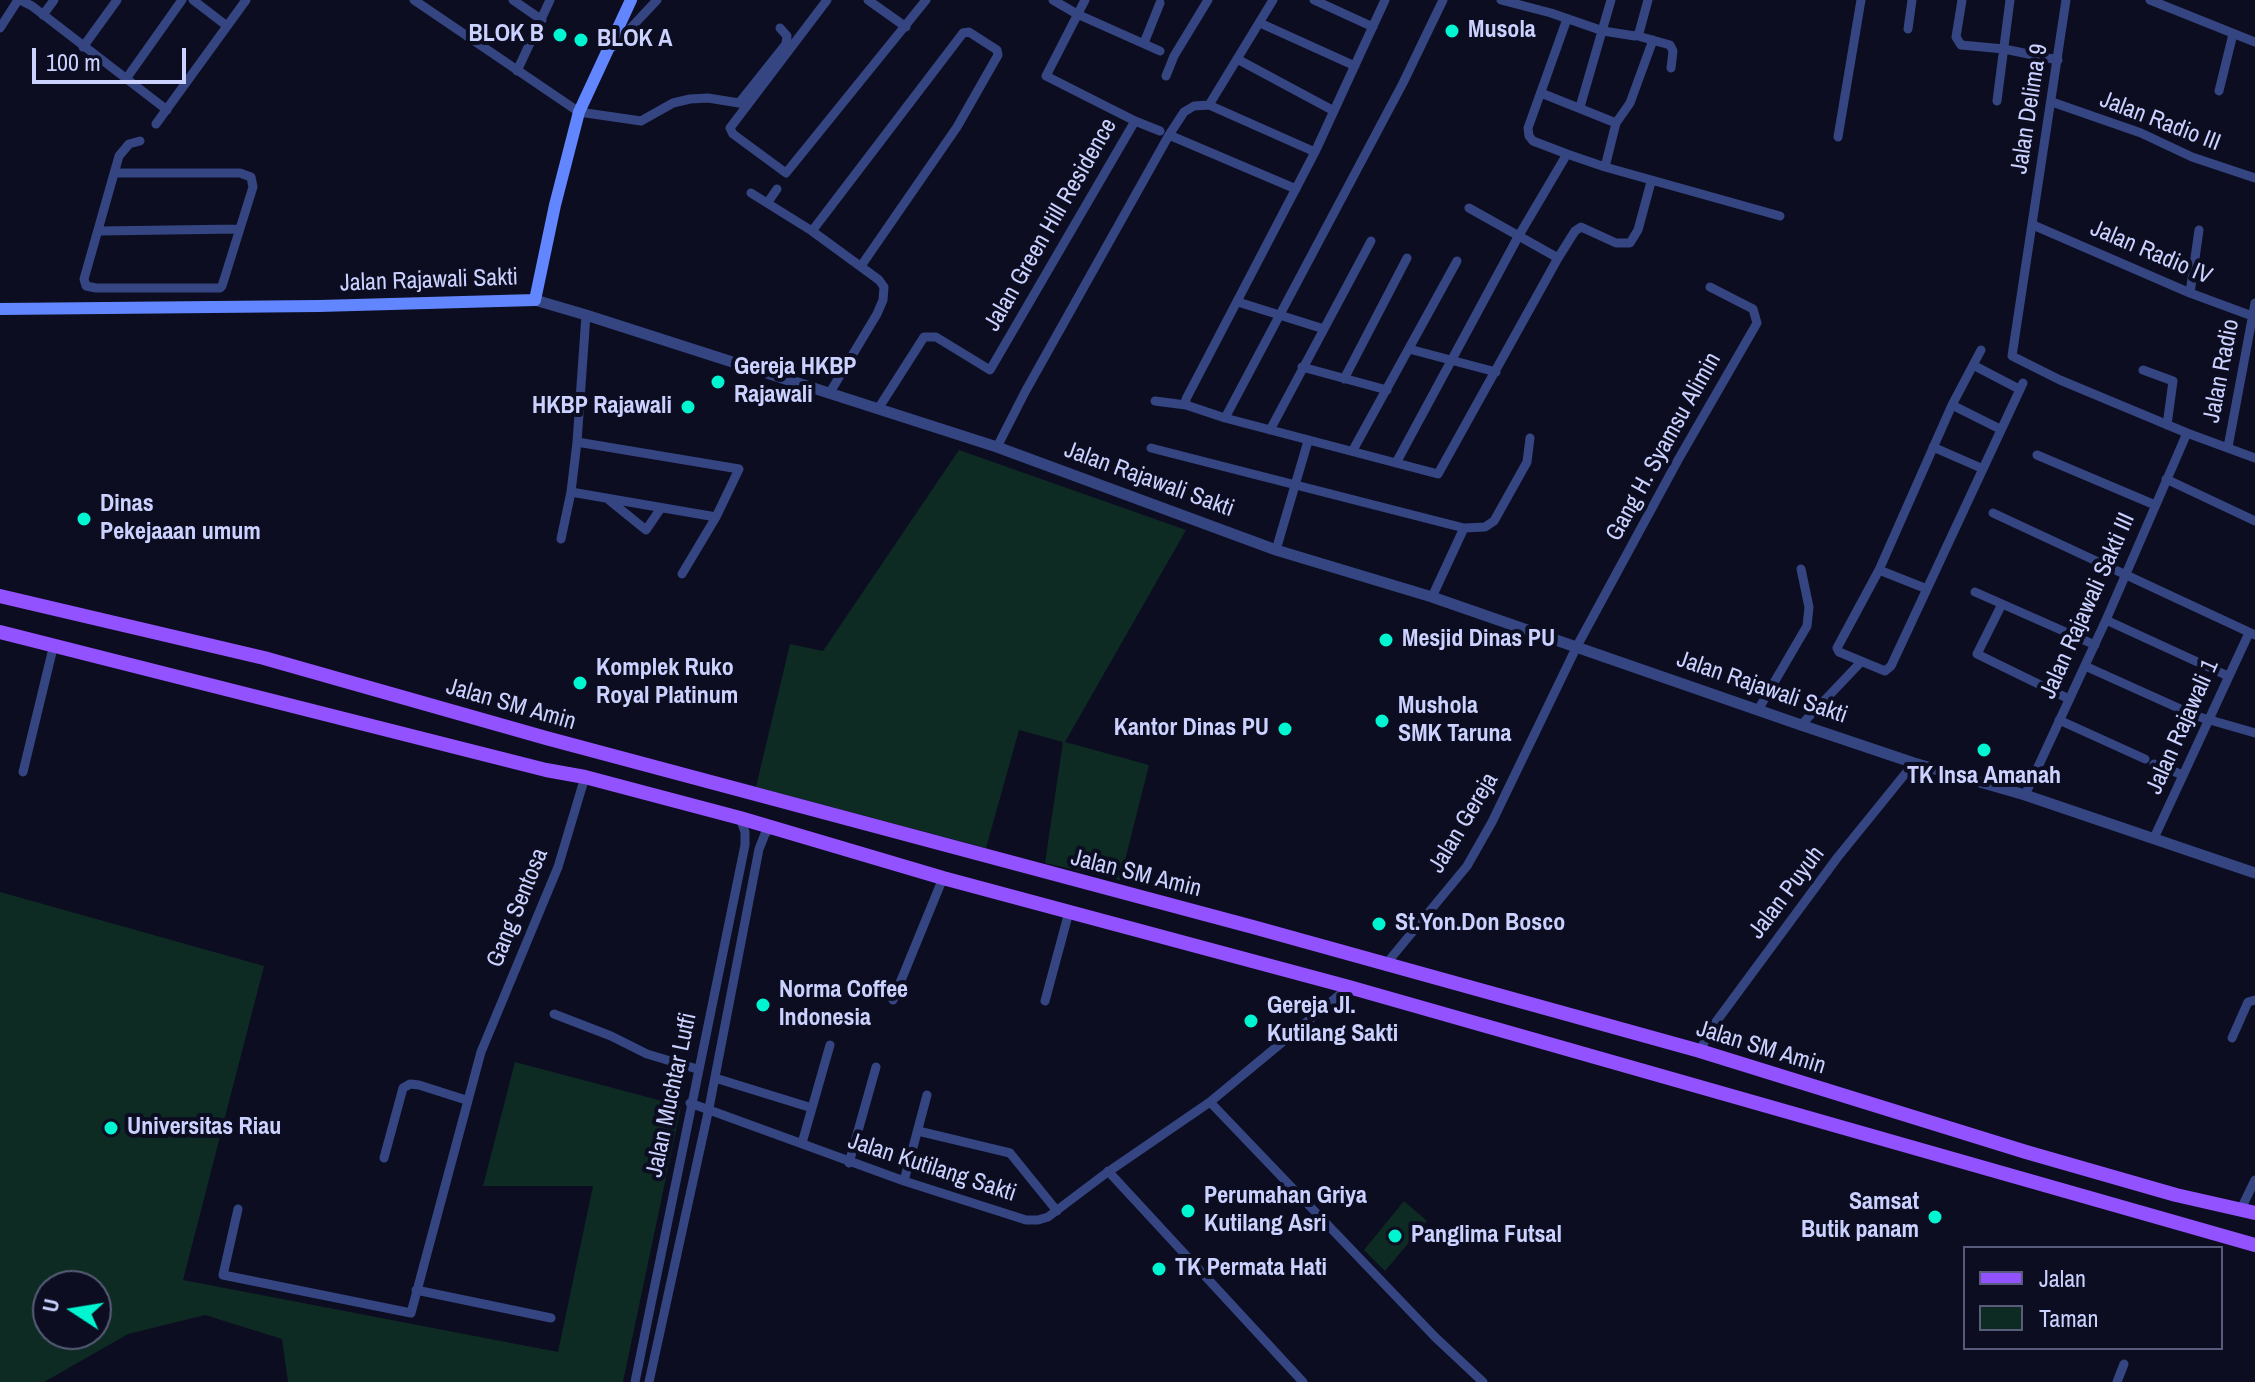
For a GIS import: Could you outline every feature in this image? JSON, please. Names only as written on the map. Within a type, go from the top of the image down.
[{"type":"main road","points":[[535,300],[579,112],[631,0]]},
{"type":"main road","name":"Jalan Rajawali Sakti","points":[[0,309],[535,300]]},
{"type":"main road","name":"Jalan SM Amin","points":[[0,596],[264,658],[546,738],[1386,964],[1700,1051],[2176,1195],[2248,1211]]},
{"type":"main road","points":[[0,632],[772,826],[943,878],[1349,987],[2255,1245]]},
{"type":"main road","points":[[914,869],[920,840]]},
{"type":"main road","points":[[2176,1195],[2178,1222]]},
{"type":"street","points":[[0,28],[19,0],[167,110]]},
{"type":"street","points":[[43,15],[54,0]]},
{"type":"street","points":[[83,47],[117,0]]},
{"type":"street","points":[[126,79],[182,0]]},
{"type":"street","points":[[193,0],[227,26]]},
{"type":"street","points":[[156,124],[246,0]]},
{"type":"street","points":[[414,0],[579,112],[641,121],[673,103],[690,99],[708,98],[739,103],[786,44],[787,36],[780,28]]},
{"type":"street","points":[[513,0],[542,20]]},
{"type":"street","points":[[517,71],[550,0]]},
{"type":"street","points":[[608,52],[657,0]]},
{"type":"street","points":[[827,0],[730,128],[733,134],[786,173],[926,0]]},
{"type":"street","points":[[868,0],[906,27]]},
{"type":"street","points":[[1053,0],[1160,51]]},
{"type":"street","name":"Jalan Green Hill Residence","points":[[878,409],[924,337],[936,337],[990,370],[1135,121],[1046,76],[1085,0]]},
{"type":"street","points":[[1166,76],[1174,56],[1208,0]]},
{"type":"street","points":[[1209,105],[1273,0]]},
{"type":"street","points":[[1314,0],[1373,27]]},
{"type":"street","points":[[1186,405],[1186,399],[1315,152],[1385,0]]},
{"type":"street","points":[[1225,418],[1403,83],[1443,0]]},
{"type":"street","points":[[1501,0],[1603,31],[1667,43],[1672,48],[1671,68]]},
{"type":"street","points":[[1580,107],[1611,0]]},
{"type":"street","points":[[1638,36],[1648,0]]},
{"type":"street","points":[[1838,137],[1861,0]]},
{"type":"street","points":[[1908,29],[1912,0]]},
{"type":"street","points":[[1962,0],[1958,42],[1961,45],[2004,49],[2058,60]]},
{"type":"street","points":[[1997,101],[2010,0]]},
{"type":"street","name":"Jalan Delima 9","points":[[2066,0],[2012,356],[2060,380],[2167,425]]},
{"type":"street","points":[[2150,0],[2255,42]]},
{"type":"street","points":[[1144,43],[1160,3]]},
{"type":"street","points":[[1567,19],[1528,128],[1533,141],[1651,182],[1780,216]]},
{"type":"street","points":[[1260,23],[1355,66]]},
{"type":"street","points":[[812,231],[963,33],[969,32],[997,50],[998,55],[957,127],[861,266]]},
{"type":"street","points":[[2219,91],[2233,34]]},
{"type":"street","points":[[1605,167],[1616,123],[1630,103],[1653,40]]},
{"type":"street","points":[[1239,60],[1334,111]]},
{"type":"street","points":[[1541,93],[1616,123]]},
{"type":"street","name":"Jalan Radio III","points":[[2052,102],[2141,133],[2192,157],[2255,178]]},
{"type":"street","points":[[997,447],[1165,133],[1184,112],[1194,106],[1209,105],[1315,152]]},
{"type":"street","points":[[1135,121],[1296,189]]},
{"type":"street","points":[[115,173],[246,175],[253,181],[228,273],[220,288],[86,286],[84,279],[115,173],[124,149],[140,141]]},
{"type":"street","points":[[1396,463],[1518,237],[1567,154]]},
{"type":"street","points":[[1438,474],[1558,258],[1579,228],[1616,243],[1630,243],[1638,230],[1651,182]]},
{"type":"street","points":[[768,202],[777,189]]},
{"type":"street","points":[[751,193],[812,231],[861,266],[884,287],[883,300],[829,394]]},
{"type":"street","points":[[1469,208],[1558,258]]},
{"type":"street","name":"Jalan Radio IV","points":[[2033,225],[2190,293],[2254,316]]},
{"type":"street","points":[[100,231],[238,229]]},
{"type":"street","points":[[2190,293],[2199,230]]},
{"type":"street","points":[[1270,430],[1371,241]]},
{"type":"street","points":[[1344,379],[1407,258]]},
{"type":"street","points":[[1353,450],[1457,261]]},
{"type":"street","name":"Gang H. Syamsu Alimin","points":[[1577,646],[1757,323],[1753,309],[1710,287]]},
{"type":"street","points":[[163,288],[164,308]]},
{"type":"street","name":"Jalan Rajawali Sakti","points":[[535,300],[997,447],[1276,550],[1432,597],[1914,763],[2025,795],[2255,873]]},
{"type":"street","points":[[1238,302],[1324,329]]},
{"type":"street","name":"Jalan Radio","points":[[2228,447],[2251,354],[2255,303]]},
{"type":"street","points":[[561,539],[577,442],[586,315]]},
{"type":"street","points":[[1409,349],[1496,372]]},
{"type":"street","points":[[1973,365],[2021,386],[1889,670],[1860,663],[1837,648],[1879,570],[1952,405],[1973,365],[1981,350]]},
{"type":"street","points":[[1302,367],[1387,390]]},
{"type":"street","points":[[2143,370],[2173,381],[2167,425],[2255,458]]},
{"type":"street","points":[[1155,401],[1186,405],[1308,441],[1353,450],[1449,477]]},
{"type":"street","points":[[1952,405],[2000,429]]},
{"type":"street","name":"Jalan Rajawali Sakti III","points":[[2025,795],[2095,645],[2187,433]]},
{"type":"street","points":[[1151,448],[1464,528],[1485,527],[1494,521],[1527,462],[1530,438]]},
{"type":"street","points":[[1276,550],[1308,441]]},
{"type":"street","points":[[577,442],[737,467],[740,470],[682,574]]},
{"type":"street","points":[[1933,447],[1981,468]]},
{"type":"street","points":[[2037,455],[2155,505]]},
{"type":"street","points":[[2166,479],[2255,521]]},
{"type":"street","points":[[571,492],[716,517]]},
{"type":"street","points":[[606,498],[646,530],[661,508]]},
{"type":"street","points":[[1993,513],[2252,634]]},
{"type":"street","points":[[1432,597],[1464,528]]},
{"type":"street","points":[[1758,710],[1807,626],[1809,607],[1801,569]]},
{"type":"street","points":[[1879,570],[1927,589]]},
{"type":"street","points":[[1975,592],[2095,645]]},
{"type":"street","points":[[1973,665],[2002,604]]},
{"type":"street","points":[[2106,620],[2228,676]]},
{"type":"street","name":"Jalan Rajawali 1","points":[[2154,838],[2228,676],[2252,634]]},
{"type":"street","points":[[23,772],[54,644]]},
{"type":"street","name":"Jalan Gereja","points":[[1386,964],[1467,866],[1492,822],[1577,646]]},
{"type":"street","points":[[1978,654],[2069,699]]},
{"type":"street","points":[[1801,725],[1860,663]]},
{"type":"street","points":[[2085,666],[2196,716],[2255,733]]},
{"type":"street","points":[[2059,720],[2183,775]]},
{"type":"street","name":"Jalan Puyuh","points":[[1700,1051],[1710,1030],[1837,858],[1914,763]]},
{"type":"street","name":"Gang Sentosa","points":[[416,1290],[481,1052],[558,867],[585,777]]},
{"type":"street","name":"Jalan Muchtar Lutfi","points":[[635,1382],[745,845],[740,818]]},
{"type":"street","name":"Jalan Muchtar Lutfi","points":[[649,1382],[709,1108],[759,849],[772,826]]},
{"type":"street","points":[[893,1000],[943,878]]},
{"type":"street","points":[[1045,1001],[1069,912]]},
{"type":"street","name":"Jalan Kutilang Sakti","points":[[690,1103],[849,1163],[1026,1220],[1048,1217],[1108,1171],[1210,1102],[1349,987]]},
{"type":"street","points":[[2232,1038],[2248,1002],[2255,1000]]},
{"type":"street","points":[[554,1014],[647,1054],[697,1069]]},
{"type":"street","points":[[802,1143],[830,1045]]},
{"type":"street","points":[[849,1163],[876,1067]]},
{"type":"street","points":[[715,1078],[812,1108]]},
{"type":"street","points":[[384,1158],[403,1088],[410,1084],[419,1085],[466,1100]]},
{"type":"street","points":[[904,1181],[927,1095]]},
{"type":"street","points":[[1210,1102],[1435,1337],[1483,1382]]},
{"type":"street","points":[[918,1131],[1010,1153],[1057,1211]]},
{"type":"street","points":[[1108,1171],[1303,1382]]},
{"type":"street","points":[[2248,1211],[2255,1180]]},
{"type":"street","points":[[238,1209],[223,1275],[411,1313],[416,1290],[551,1318]]},
{"type":"street","points":[[2117,1382],[2124,1364]]},
{"type":"green space","points":[[959,450],[1186,530],[1065,742],[1149,765],[1120,880],[1045,863],[1063,742],[1019,730],[986,848],[756,787],[790,644],[823,651]]},
{"type":"green space","name":"Universitas Riau","points":[[0,892],[264,966],[183,1280],[558,1352],[593,1186],[483,1186],[515,1062],[681,1106],[623,1382],[288,1382],[282,1339],[205,1315],[128,1334],[112,1343],[112,1270],[32,1270],[32,1350],[100,1350],[44,1382],[0,1382]]},
{"type":"green space","name":"Panglima Futsal","points":[[1404,1201],[1427,1221],[1385,1271],[1364,1250]]},
{"type":"place","name":"Musola","points":[[1452,31]]},
{"type":"place","name":"BLOK B","points":[[560,35]]},
{"type":"place","name":"BLOK A","points":[[581,40]]},
{"type":"place","name":"Gereja HKBP Rajawali","points":[[718,382]]},
{"type":"place","name":"HKBP Rajawali","points":[[688,407]]},
{"type":"place","name":"Dinas Pekejaaan umum","points":[[84,519]]},
{"type":"place","name":"Mesjid Dinas PU","points":[[1386,640]]},
{"type":"place","name":"Komplek Ruko Royal Platinum","points":[[580,683]]},
{"type":"place","name":"Mushola SMK Taruna","points":[[1382,721]]},
{"type":"place","name":"Kantor Dinas PU","points":[[1285,729]]},
{"type":"place","name":"TK Insa Amanah","points":[[1984,750]]},
{"type":"place","name":"St.Yon.Don Bosco","points":[[1379,924]]},
{"type":"place","name":"Norma Coffee Indonesia","points":[[763,1005]]},
{"type":"place","name":"Gereja Jl. Kutilang Sakti","points":[[1251,1021]]},
{"type":"place","name":"Universitas Riau","points":[[111,1128]]},
{"type":"place","name":"Perumahan Griya Kutilang Asri","points":[[1188,1211]]},
{"type":"place","name":"Samsat Butik panam","points":[[1935,1217]]},
{"type":"place","name":"Panglima Futsal","points":[[1395,1236]]},
{"type":"place","name":"TK Permata Hati","points":[[1159,1269]]}]
